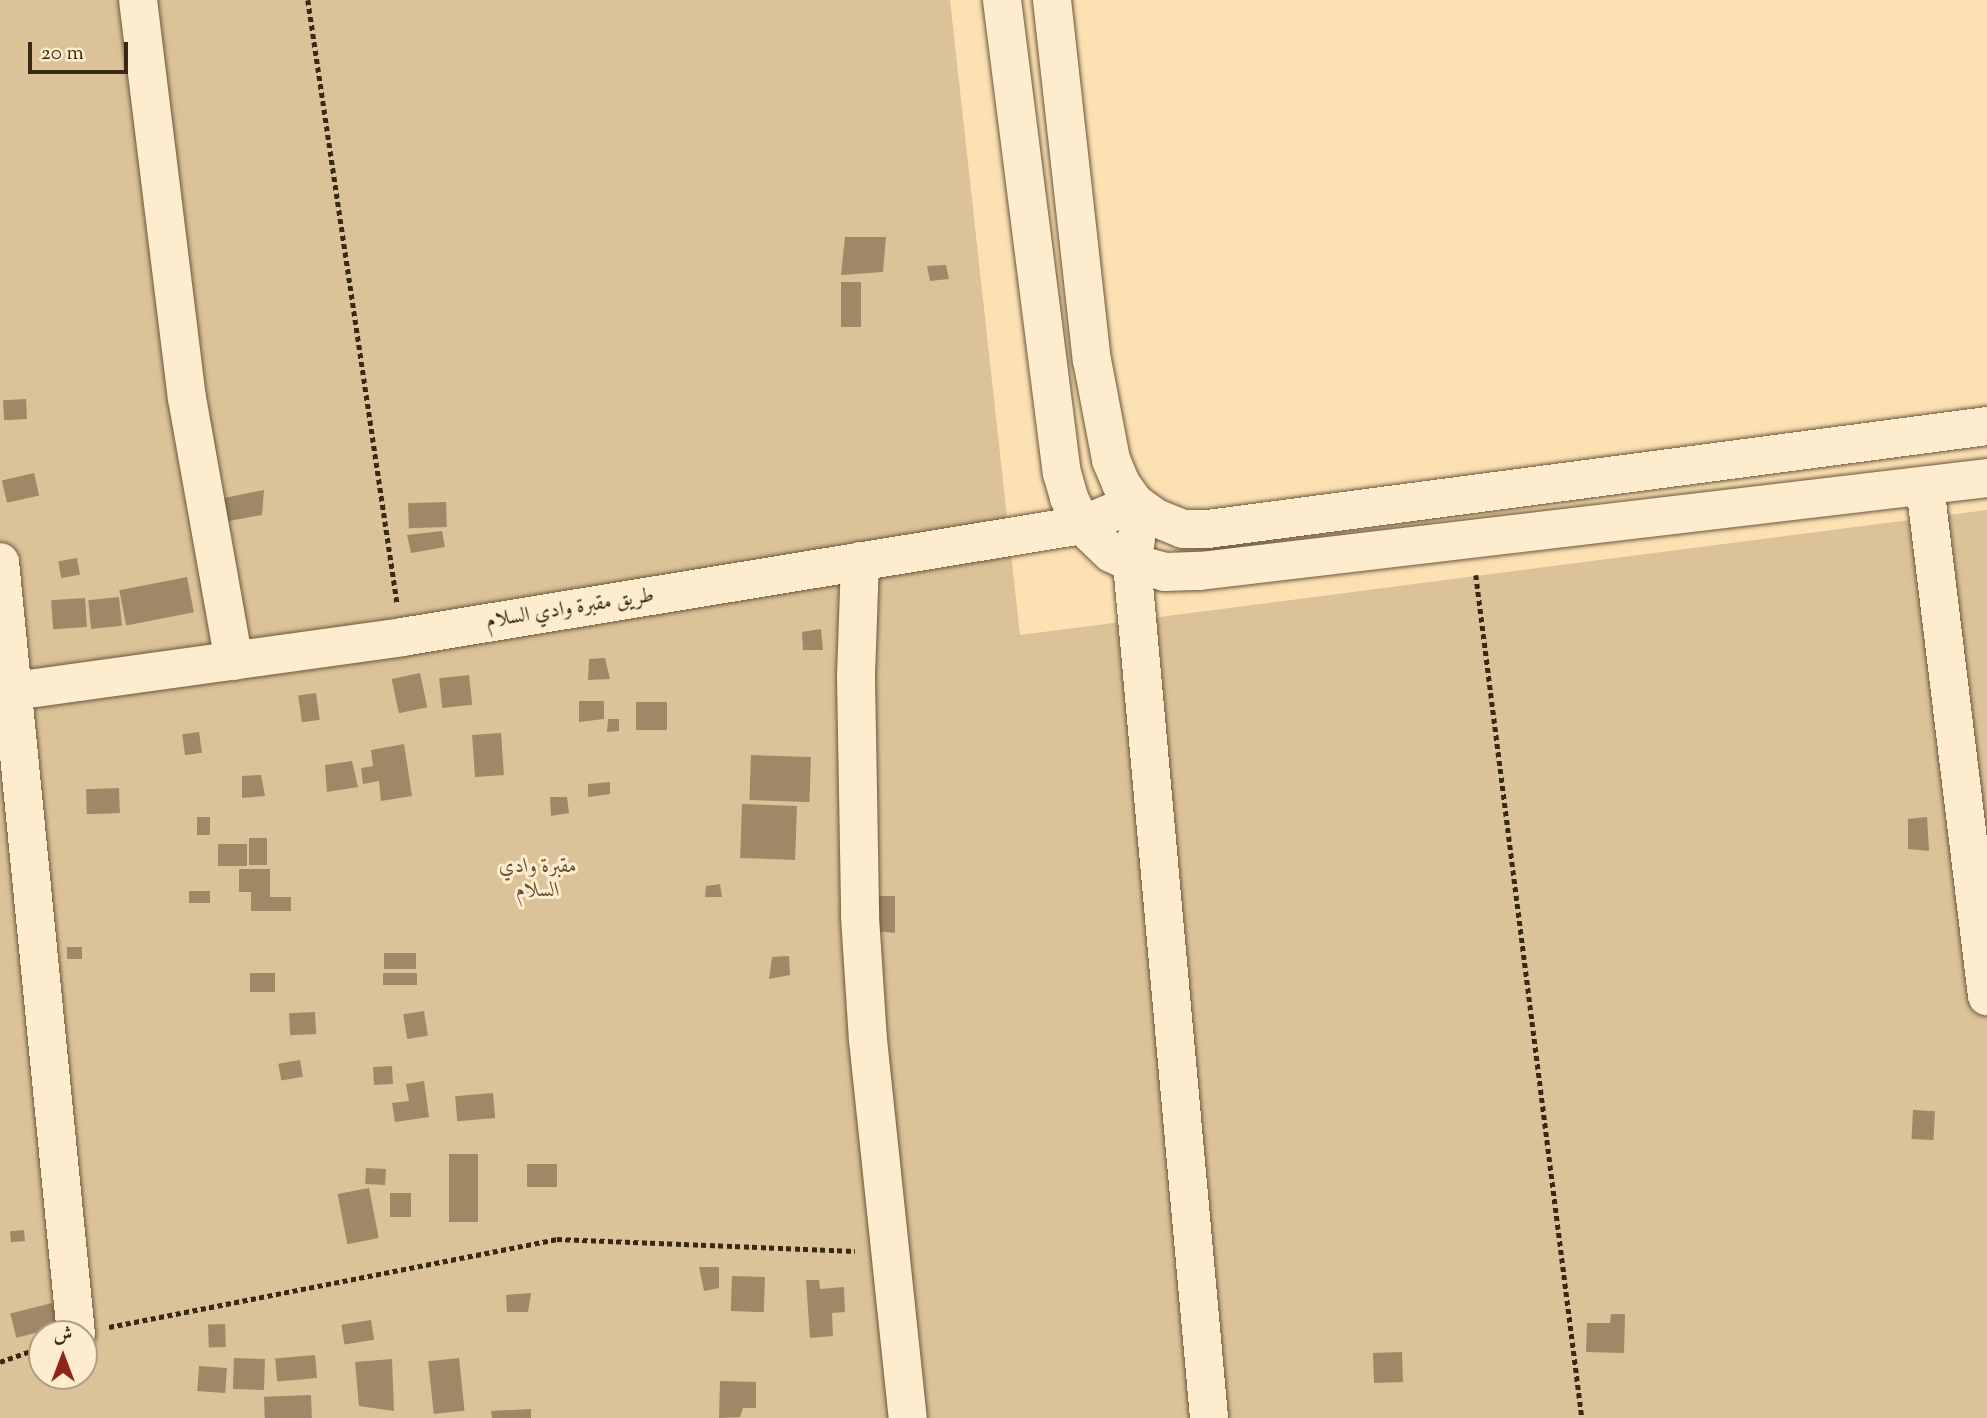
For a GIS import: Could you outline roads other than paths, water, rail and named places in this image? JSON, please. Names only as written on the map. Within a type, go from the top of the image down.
[{"type":"street","points":[[138,0],[187,398],[234,662]]},
{"type":"street","points":[[1002,0],[1062,473],[1069,499],[1082,525],[1111,553],[1132,563],[1165,572],[1200,571],[1987,478]]},
{"type":"street","points":[[1052,0],[1092,360],[1111,460],[1121,484],[1138,506],[1156,518],[1183,529],[1208,529],[1987,426]]},
{"type":"street","points":[[1925,486],[1987,996]]},
{"type":"street","points":[[1138,506],[1132,563],[1209,1418]]},
{"type":"street","name":"طريق مقبرة وادي السلام","points":[[8,692],[402,637],[1082,525],[1138,506]]},
{"type":"street","points":[[860,561],[856,793],[860,917],[868,1040],[908,1418]]},
{"type":"street","points":[[0,562],[8,692],[75,1320]]},
{"type":"park label","name":"مقبرة وادي السلام","points":[[538,879]]}]
